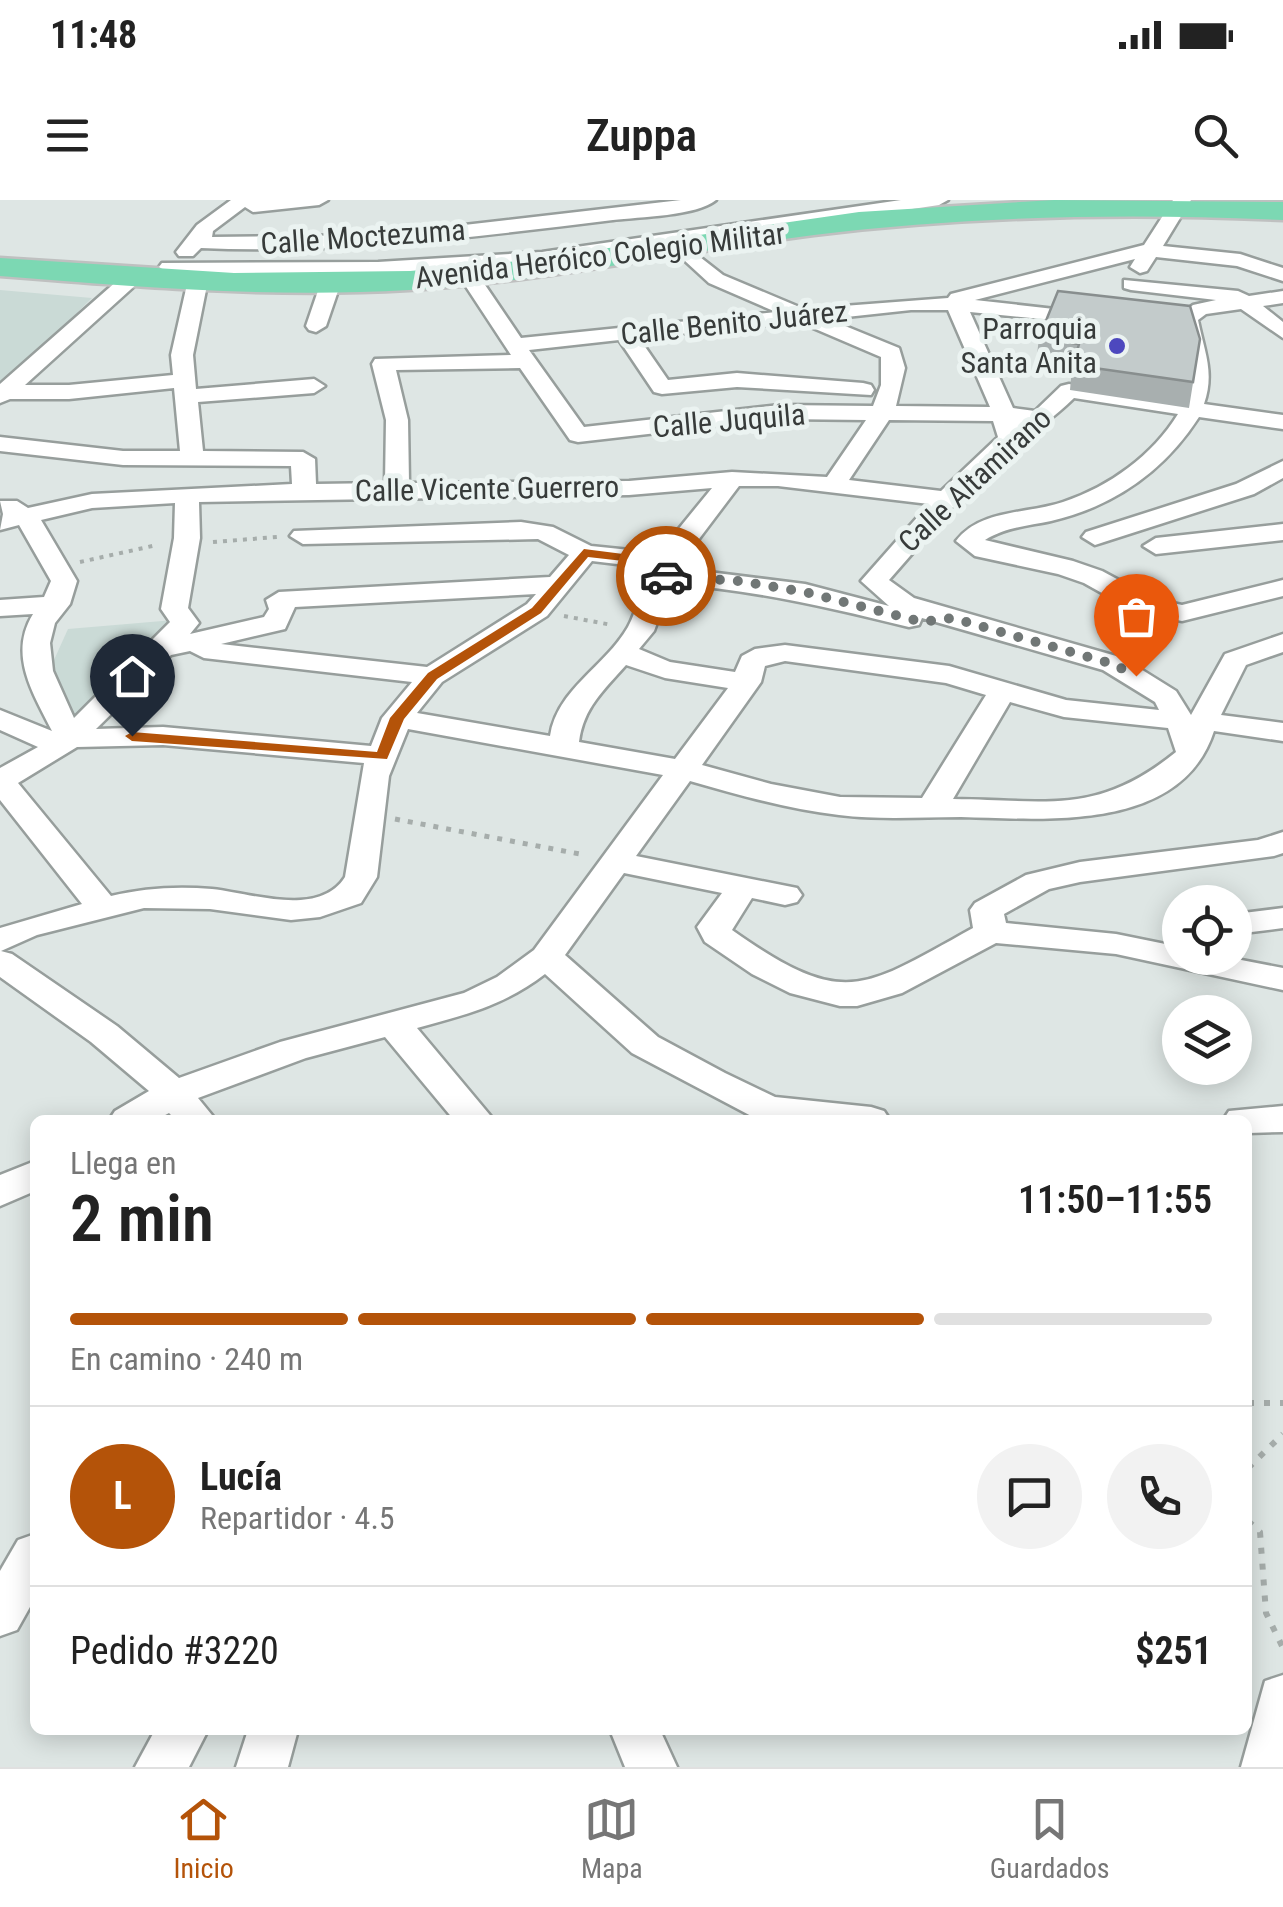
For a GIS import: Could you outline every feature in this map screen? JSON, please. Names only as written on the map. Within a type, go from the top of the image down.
[{"type":"main road","name":"Avenida Heróico Colegio Militar","points":[[0,271],[330,285],[469,276],[682,248],[942,205],[1056,208],[1180,204],[1283,212]]},
{"type":"street","points":[[3,394],[169,280],[201,239],[204,229],[252,202],[319,200]]},
{"type":"street","points":[[516,200],[533,223]]},
{"type":"street","name":"Calle Moctezuma","points":[[201,239],[256,246],[338,243],[707,200]]},
{"type":"street","points":[[1118,306],[1180,204]]},
{"type":"street","points":[[169,280],[542,258],[942,205]]},
{"type":"street","points":[[682,248],[716,279],[871,341],[891,353],[896,376],[881,415],[833,486]]},
{"type":"street","points":[[1006,442],[1004,414],[956,304],[958,296],[1149,250],[1240,260],[1283,274]]},
{"type":"street","points":[[520,353],[469,276],[542,258]]},
{"type":"street","points":[[169,280],[184,332],[192,457]]},
{"type":"street","points":[[316,326],[330,285]]},
{"type":"street","name":"Calle Benito Juárez","points":[[398,492],[396,420],[383,364],[520,353],[626,335],[912,304],[1118,306],[1212,292],[1248,302]]},
{"type":"street","points":[[1283,297],[1200,309],[1179,328],[1199,364],[1192,410],[1186,425],[1130,480],[1077,509],[1009,521],[977,532],[969,541],[984,551],[1092,576],[1146,606],[1182,613],[1283,588]]},
{"type":"street","points":[[1248,302],[1283,332]]},
{"type":"street","points":[[626,335],[662,387],[737,380],[823,390],[889,391]]},
{"type":"street","name":"Calle Juquila","points":[[520,353],[578,435],[780,412],[1004,414],[1040,419]]},
{"type":"street","points":[[3,394],[314,386]]},
{"type":"street","name":"Calle Altamirano","points":[[1192,410],[1069,391],[1040,419],[1006,442],[947,499],[874,581],[904,604],[1113,664],[1166,697],[1192,721]]},
{"type":"street","points":[[1192,410],[1283,422]]},
{"type":"street","points":[[0,444],[123,458],[303,459],[304,490]]},
{"type":"street","points":[[1095,536],[1245,488],[1283,468]]},
{"type":"street","points":[[562,747],[567,720],[632,641],[663,569],[732,479]]},
{"type":"street","name":"Calle Vicente Guerrero","points":[[14,520],[92,502],[186,496],[304,490],[629,488],[732,479],[947,499]]},
{"type":"street","points":[[102,907],[0,780],[65,742],[170,648],[185,623],[174,609],[176,582],[187,546],[190,513],[186,496]]},
{"type":"street","points":[[0,502],[64,581],[57,604],[40,626],[32,654],[65,742]]},
{"type":"street","points":[[302,536],[544,532],[584,553],[805,592],[922,622],[952,618]]},
{"type":"street","points":[[1156,546],[1283,532]]},
{"type":"street","points":[[0,941],[25,928],[144,898],[210,899],[290,910],[350,896],[361,878],[374,776],[397,718],[432,676],[536,610],[584,553]]},
{"type":"street","points":[[170,648],[275,624],[282,609],[279,600],[556,585]]},
{"type":"street","points":[[0,608],[57,604]]},
{"type":"street","points":[[632,641],[631,658],[678,671],[747,682]]},
{"type":"street","points":[[397,718],[681,769],[840,806],[1076,810],[1117,802],[1153,786],[1192,754],[1192,721],[1235,660],[1283,642]]},
{"type":"street","points":[[170,648],[432,676]]},
{"type":"street","points":[[148,1115],[185,1106],[294,1050],[477,1001],[509,985],[546,957],[747,682],[752,662],[766,655],[785,653],[949,675],[1064,708],[1283,732]]},
{"type":"street","points":[[932,808],[1003,690]]},
{"type":"street","points":[[0,719],[65,742],[162,736],[382,756]]},
{"type":"street","points":[[744,886],[714,927],[717,935],[777,974],[822,991],[856,995],[896,980],[989,921],[1038,882],[1283,842]]},
{"type":"street","points":[[617,862],[785,895]]},
{"type":"street","points":[[1252,922],[1283,918]]},
{"type":"street","points":[[989,921],[1283,980]]},
{"type":"street","points":[[1116,944],[1162,935]]},
{"type":"street","points":[[546,957],[645,1045],[768,1109],[802,1115]]},
{"type":"street","points":[[0,960],[90,1022],[185,1106]]},
{"type":"street","points":[[394,1024],[471,1115]]},
{"type":"street","points":[[745,1115],[768,1109]]},
{"type":"street","points":[[1252,1120],[1283,1118]]},
{"type":"street","points":[[0,1192],[30,1177]]},
{"type":"street","points":[[0,1615],[30,1563]]},
{"type":"street","points":[[1267,1767],[1283,1697]]},
{"type":"street","points":[[161,1767],[180,1735]]},
{"type":"street","points":[[262,1767],[272,1735]]},
{"type":"street","points":[[636,1735],[651,1767]]},
{"type":"path","points":[[536,610],[632,641]]},
{"type":"path","points":[[367,816],[617,862]]},
{"type":"path","points":[[1252,1403],[1283,1403]]},
{"type":"path","points":[[1252,1464],[1283,1434]]},
{"type":"path","points":[[1252,1525],[1260,1532],[1266,1613],[1283,1648]]},
{"type":"shaded area","points":[[0,290],[92,298],[0,388]]},
{"type":"shaded area","points":[[174,620],[75,728],[49,671],[68,629]]},
{"type":"building","name":"Parroquia Santa Anita","points":[[1058,291],[1190,306],[1200,339],[1193,382],[1073,365],[1079,344],[1039,338]]},
{"type":"way so far","points":[[666,576],[739,581],[805,592],[922,622],[952,618],[1113,664],[1136,676]]},
{"type":"place","name":"Parroquia Santa Anita","points":[[1117,346]]},
{"type":"route","points":[[132,736],[382,756],[397,718],[432,676],[536,610],[584,553],[666,562],[660,576],[666,576]]}]
